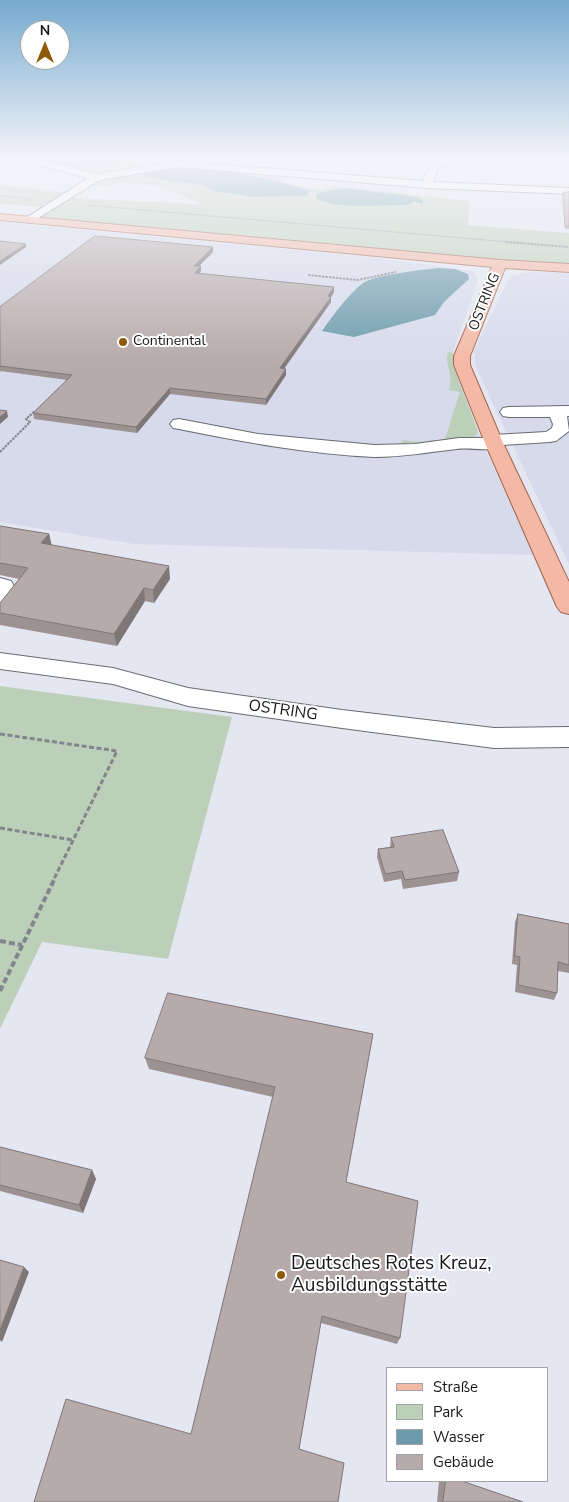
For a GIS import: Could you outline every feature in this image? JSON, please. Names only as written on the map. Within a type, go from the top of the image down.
[{"type":"main road","name":"OSTRING","points":[[95,226],[500,264],[462,356],[462,365],[569,607]]},
{"type":"main road","points":[[500,264],[569,268]]},
{"type":"street","points":[[179,424],[258,439],[374,451],[384,455],[411,455],[445,449],[453,444],[550,437],[560,431],[562,411],[509,412]]},
{"type":"street","points":[[0,585],[3,586],[3,594],[0,596]]},
{"type":"street","name":"OSTRING","points":[[0,661],[113,676],[188,697],[342,719],[494,738],[569,737]]},
{"type":"path","points":[[331,226],[569,247]]},
{"type":"path","points":[[308,275],[358,280],[402,271]]},
{"type":"path","points":[[0,452],[30,422],[26,419],[40,407]]},
{"type":"path","points":[[0,734],[117,751],[0,990]]},
{"type":"path","points":[[0,828],[72,840]]},
{"type":"path","points":[[0,941],[22,945]]},
{"type":"shaded area","points":[[0,226],[43,226],[378,258],[475,271],[478,281],[452,355],[453,365],[486,451],[534,555],[134,544],[0,522]]},
{"type":"shaded area","points":[[529,272],[569,273],[569,564],[476,368],[474,351],[510,276]]},
{"type":"green space","points":[[134,226],[482,226],[569,233],[569,265],[411,253]]},
{"type":"green space","points":[[448,352],[453,353],[453,365],[478,432],[474,438],[409,449],[368,450],[345,447],[347,444],[359,445],[361,443],[398,448],[403,440],[429,443],[431,440],[444,442],[460,392],[449,390]]},
{"type":"green space","points":[[0,686],[232,717],[168,959],[42,942],[0,1029]]},
{"type":"water","points":[[439,268],[455,269],[468,274],[469,279],[444,302],[435,315],[354,337],[322,331],[346,299],[368,280],[387,275]]},
{"type":"building","name":"Continental","points":[[95,236],[213,247],[194,266],[201,266],[195,273],[334,287],[328,296],[331,297],[280,368],[286,369],[266,399],[170,388],[136,427],[33,413],[72,375],[0,366],[0,307]]},
{"type":"building","points":[[0,241],[26,244],[0,261]]},
{"type":"building","points":[[0,410],[7,411],[0,417]]},
{"type":"building","points":[[0,526],[49,534],[41,543],[169,566],[153,590],[144,588],[114,634],[0,613],[0,603],[28,568],[0,563]]},
{"type":"building","points":[[443,830],[459,872],[405,880],[402,871],[385,874],[378,849],[394,847],[391,838]]},
{"type":"building","points":[[518,914],[569,924],[569,965],[558,962],[557,993],[518,985],[520,957],[515,956]]},
{"type":"building","points":[[168,993],[373,1034],[346,1182],[418,1201],[400,1338],[322,1316],[299,1449],[344,1463],[338,1502],[34,1502],[66,1399],[191,1434],[275,1087],[145,1058]]},
{"type":"building","points":[[0,1147],[92,1170],[79,1205],[0,1185]]},
{"type":"building","points":[[0,1260],[24,1267],[0,1330]]},
{"type":"building","points":[[446,1482],[465,1482],[523,1502],[443,1502]]},
{"type":"place","name":"Continental","points":[[123,342]]},
{"type":"place","name":"Deutsches Rotes Kreuz, Ausbildungsstätte","points":[[281,1275]]}]
